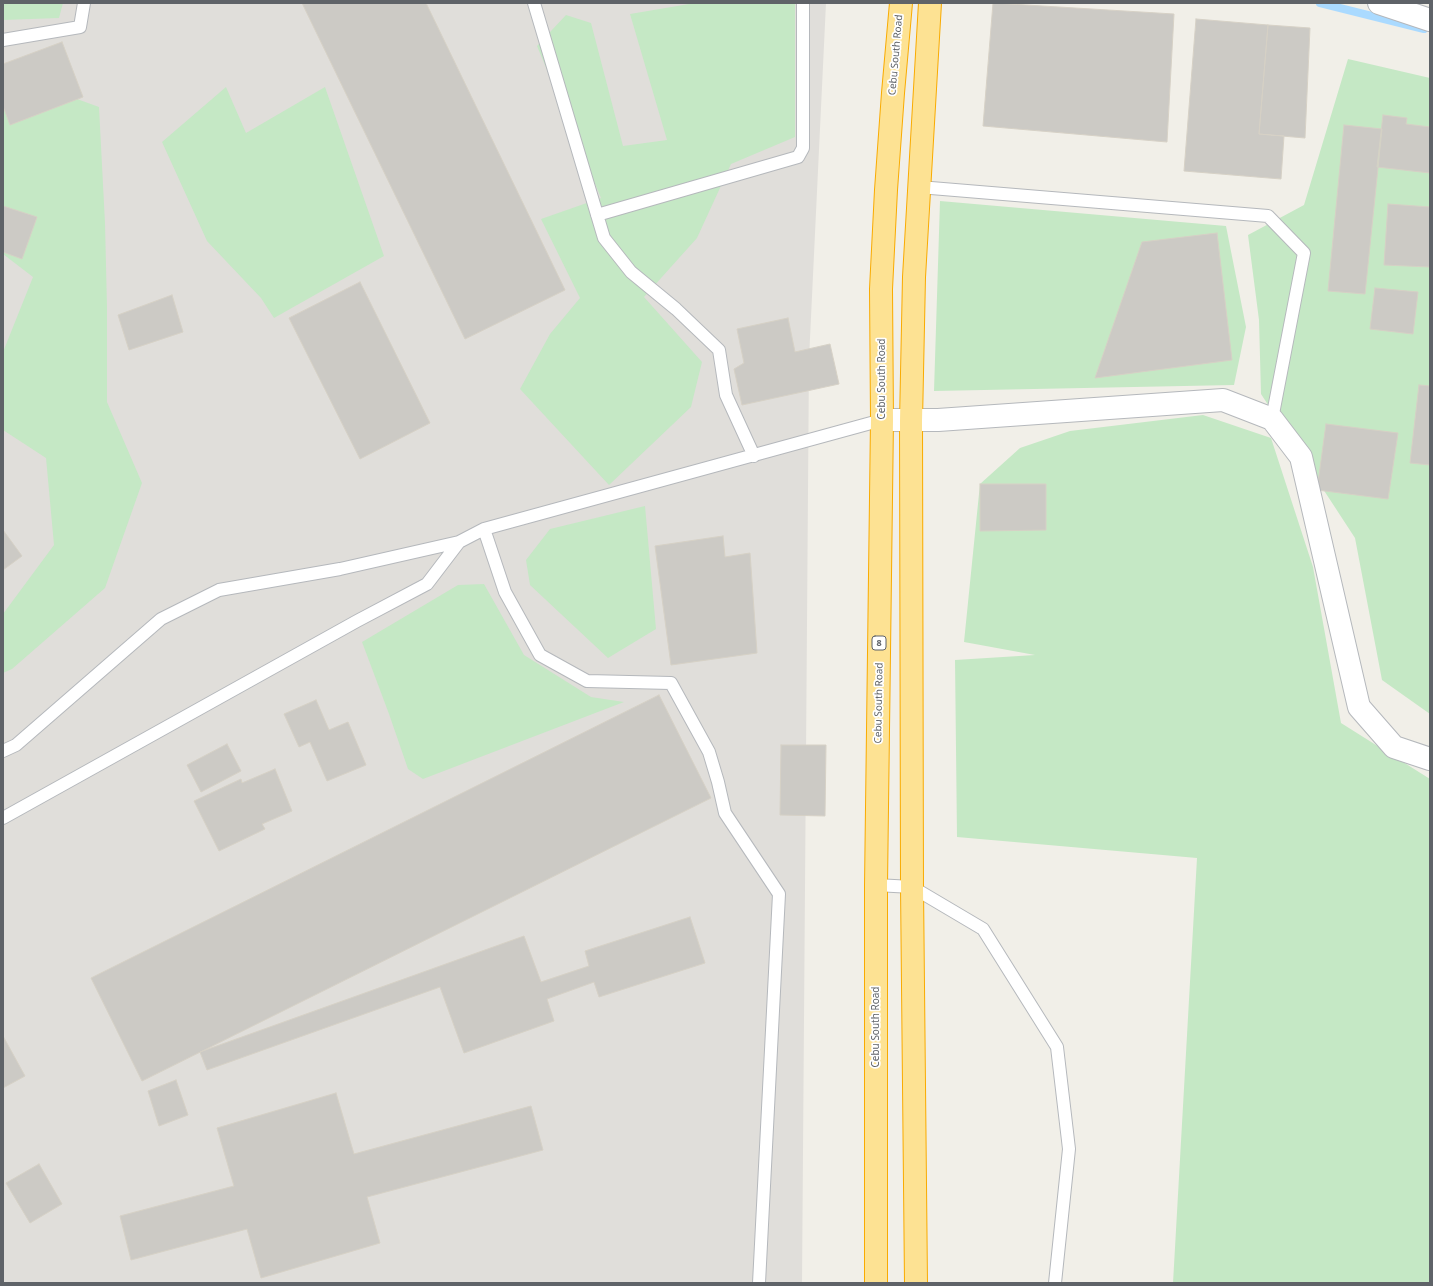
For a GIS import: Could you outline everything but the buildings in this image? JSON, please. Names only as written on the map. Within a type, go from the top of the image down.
[{"type":"highway","name":"Cebu South Road","points":[[876,1283],[876,885],[882,420],[882,274],[892,108],[901,3]]},
{"type":"highway","points":[[916,1283],[912,887],[911,421],[914,277],[930,3]]},
{"type":"street","points":[[1379,3],[1430,20]]},
{"type":"street","points":[[882,420],[911,421],[1223,400],[1272,419],[1301,457],[1359,707],[1394,747],[1430,759]]},
{"type":"lane","points":[[3,40],[80,27],[84,3]]},
{"type":"lane","points":[[534,3],[604,238],[631,272],[676,309],[719,350],[726,395],[754,456]]},
{"type":"lane","points":[[598,215],[798,157],[804,148],[803,3]]},
{"type":"lane","points":[[920,187],[1268,216],[1304,253],[1272,419]]},
{"type":"lane","points":[[3,751],[16,745],[161,619],[219,590],[340,569],[459,542],[484,530],[882,420]]},
{"type":"lane","points":[[484,530],[505,592],[540,655],[587,681],[671,683],[709,752],[725,813],[778,894],[759,1283]]},
{"type":"lane","points":[[3,818],[357,621],[427,584],[459,542]]},
{"type":"lane","points":[[876,885],[912,887],[983,929],[1057,1047],[1069,1149],[1055,1283]]},
{"type":"shaded area","points":[[3,3],[826,3],[809,359],[802,1283],[3,1283]]},
{"type":"green space","points":[[3,3],[63,3],[59,18],[3,20]]},
{"type":"green space","points":[[695,3],[795,3],[795,137],[731,164],[697,238],[644,297],[702,362],[691,407],[609,485],[520,389],[550,334],[580,298],[541,219],[601,198],[537,46],[566,15],[591,23],[623,146],[667,140],[630,14]]},
{"type":"green space","points":[[1348,59],[1430,78],[1430,714],[1382,680],[1355,538],[1261,394],[1259,320],[1248,235],[1304,205]]},
{"type":"green space","points":[[3,72],[99,107],[105,223],[107,402],[142,483],[105,588],[12,669],[3,673],[3,614],[54,545],[46,458],[3,430],[3,352],[33,277],[3,254]]},
{"type":"green space","points":[[226,87],[246,133],[325,87],[384,256],[274,318],[261,298],[207,241],[162,142]]},
{"type":"green space","points":[[940,201],[1226,226],[1246,327],[1234,385],[934,391]]},
{"type":"green space","points":[[1203,415],[1271,438],[1313,567],[1341,723],[1430,779],[1430,1283],[1173,1283],[1197,858],[957,837],[955,660],[1035,655],[964,642],[980,484],[1020,448],[1070,431]]},
{"type":"green space","points":[[645,506],[656,629],[608,658],[530,585],[526,560],[550,529]]},
{"type":"green space","points":[[484,584],[524,655],[591,697],[624,702],[423,779],[408,769],[362,642],[458,585]]},
{"type":"waterway","points":[[1320,3],[1424,29]]}]
